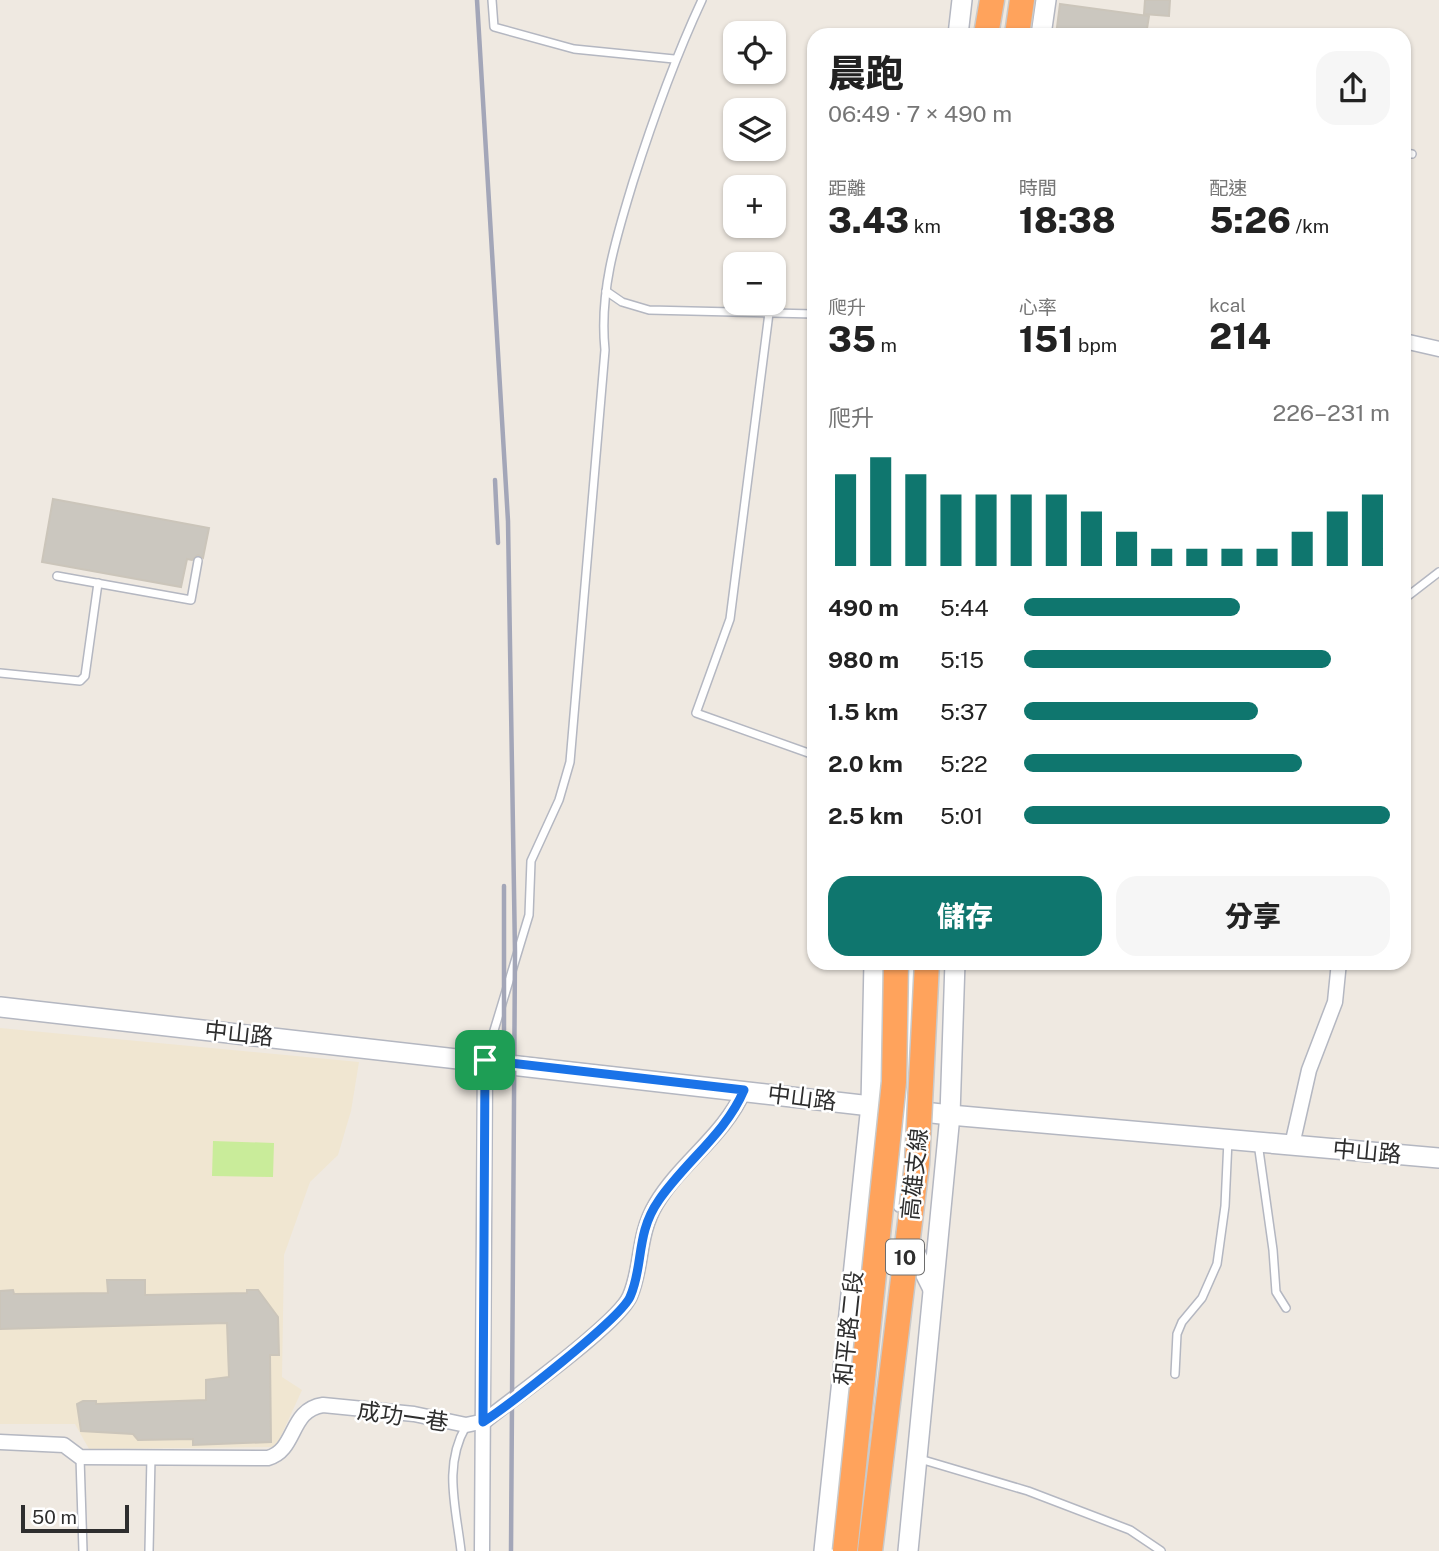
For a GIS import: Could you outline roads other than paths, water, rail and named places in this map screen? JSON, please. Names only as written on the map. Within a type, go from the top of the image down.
[{"type":"highway","points":[[987,28],[992,0]]},
{"type":"highway","points":[[1018,28],[1022,0]]},
{"type":"highway","name":"高雄支線","points":[[845,1551],[894,1082],[896,970]]},
{"type":"highway","name":"高雄支線","points":[[870,1551],[917,1164],[927,970]]},
{"type":"street","points":[[959,28],[962,0]]},
{"type":"street","points":[[1042,28],[1046,0]]},
{"type":"street","points":[[1411,343],[1439,349]]},
{"type":"street","name":"和平路二段","points":[[824,1551],[870,1105],[874,970]]},
{"type":"street","points":[[911,970],[907,1110],[900,1224],[932,1287]]},
{"type":"street","points":[[908,1551],[950,1115],[955,970]]},
{"type":"street","points":[[1292,1145],[1309,1070],[1335,1002],[1338,970]]},
{"type":"street","name":"中山路","points":[[0,1007],[485,1060],[950,1115],[1439,1158]]},
{"type":"street","points":[[482,1551],[485,1060]]},
{"type":"street","name":"成功一巷","points":[[0,1442],[64,1444],[80,1457],[276,1456],[304,1411],[323,1405],[414,1414],[466,1425],[483,1422],[598,1331],[626,1303],[631,1295],[640,1240],[657,1203],[734,1113],[744,1090]]},
{"type":"lane","points":[[492,0],[494,27],[574,49],[674,59]]},
{"type":"lane","points":[[485,1060],[528,915],[531,861],[558,800],[570,762],[605,351],[602,319],[610,257],[674,59],[702,0]]},
{"type":"lane","points":[[606,291],[622,302],[649,310],[723,312]]},
{"type":"lane","points":[[786,313],[807,314]]},
{"type":"lane","points":[[769,315],[730,620],[696,713],[807,753]]},
{"type":"lane","points":[[57,576],[191,600],[198,561]]},
{"type":"lane","points":[[1411,594],[1439,572]]},
{"type":"lane","points":[[0,673],[80,681],[85,676],[98,583]]},
{"type":"lane","points":[[1175,1374],[1177,1334],[1182,1322],[1202,1298],[1217,1264],[1225,1206],[1228,1139]]},
{"type":"lane","points":[[1258,1142],[1276,1292],[1286,1308]]},
{"type":"lane","points":[[461,1551],[452,1456],[466,1425]]},
{"type":"lane","points":[[80,1457],[83,1551]]},
{"type":"lane","points":[[149,1551],[151,1457]]},
{"type":"lane","points":[[916,1458],[1028,1491],[1130,1530],[1161,1551]]},
{"type":"railway","points":[[477,0],[508,521],[515,952],[511,1551]]},
{"type":"railway","points":[[495,480],[498,543]]},
{"type":"railway","points":[[504,886],[504,1075]]}]
